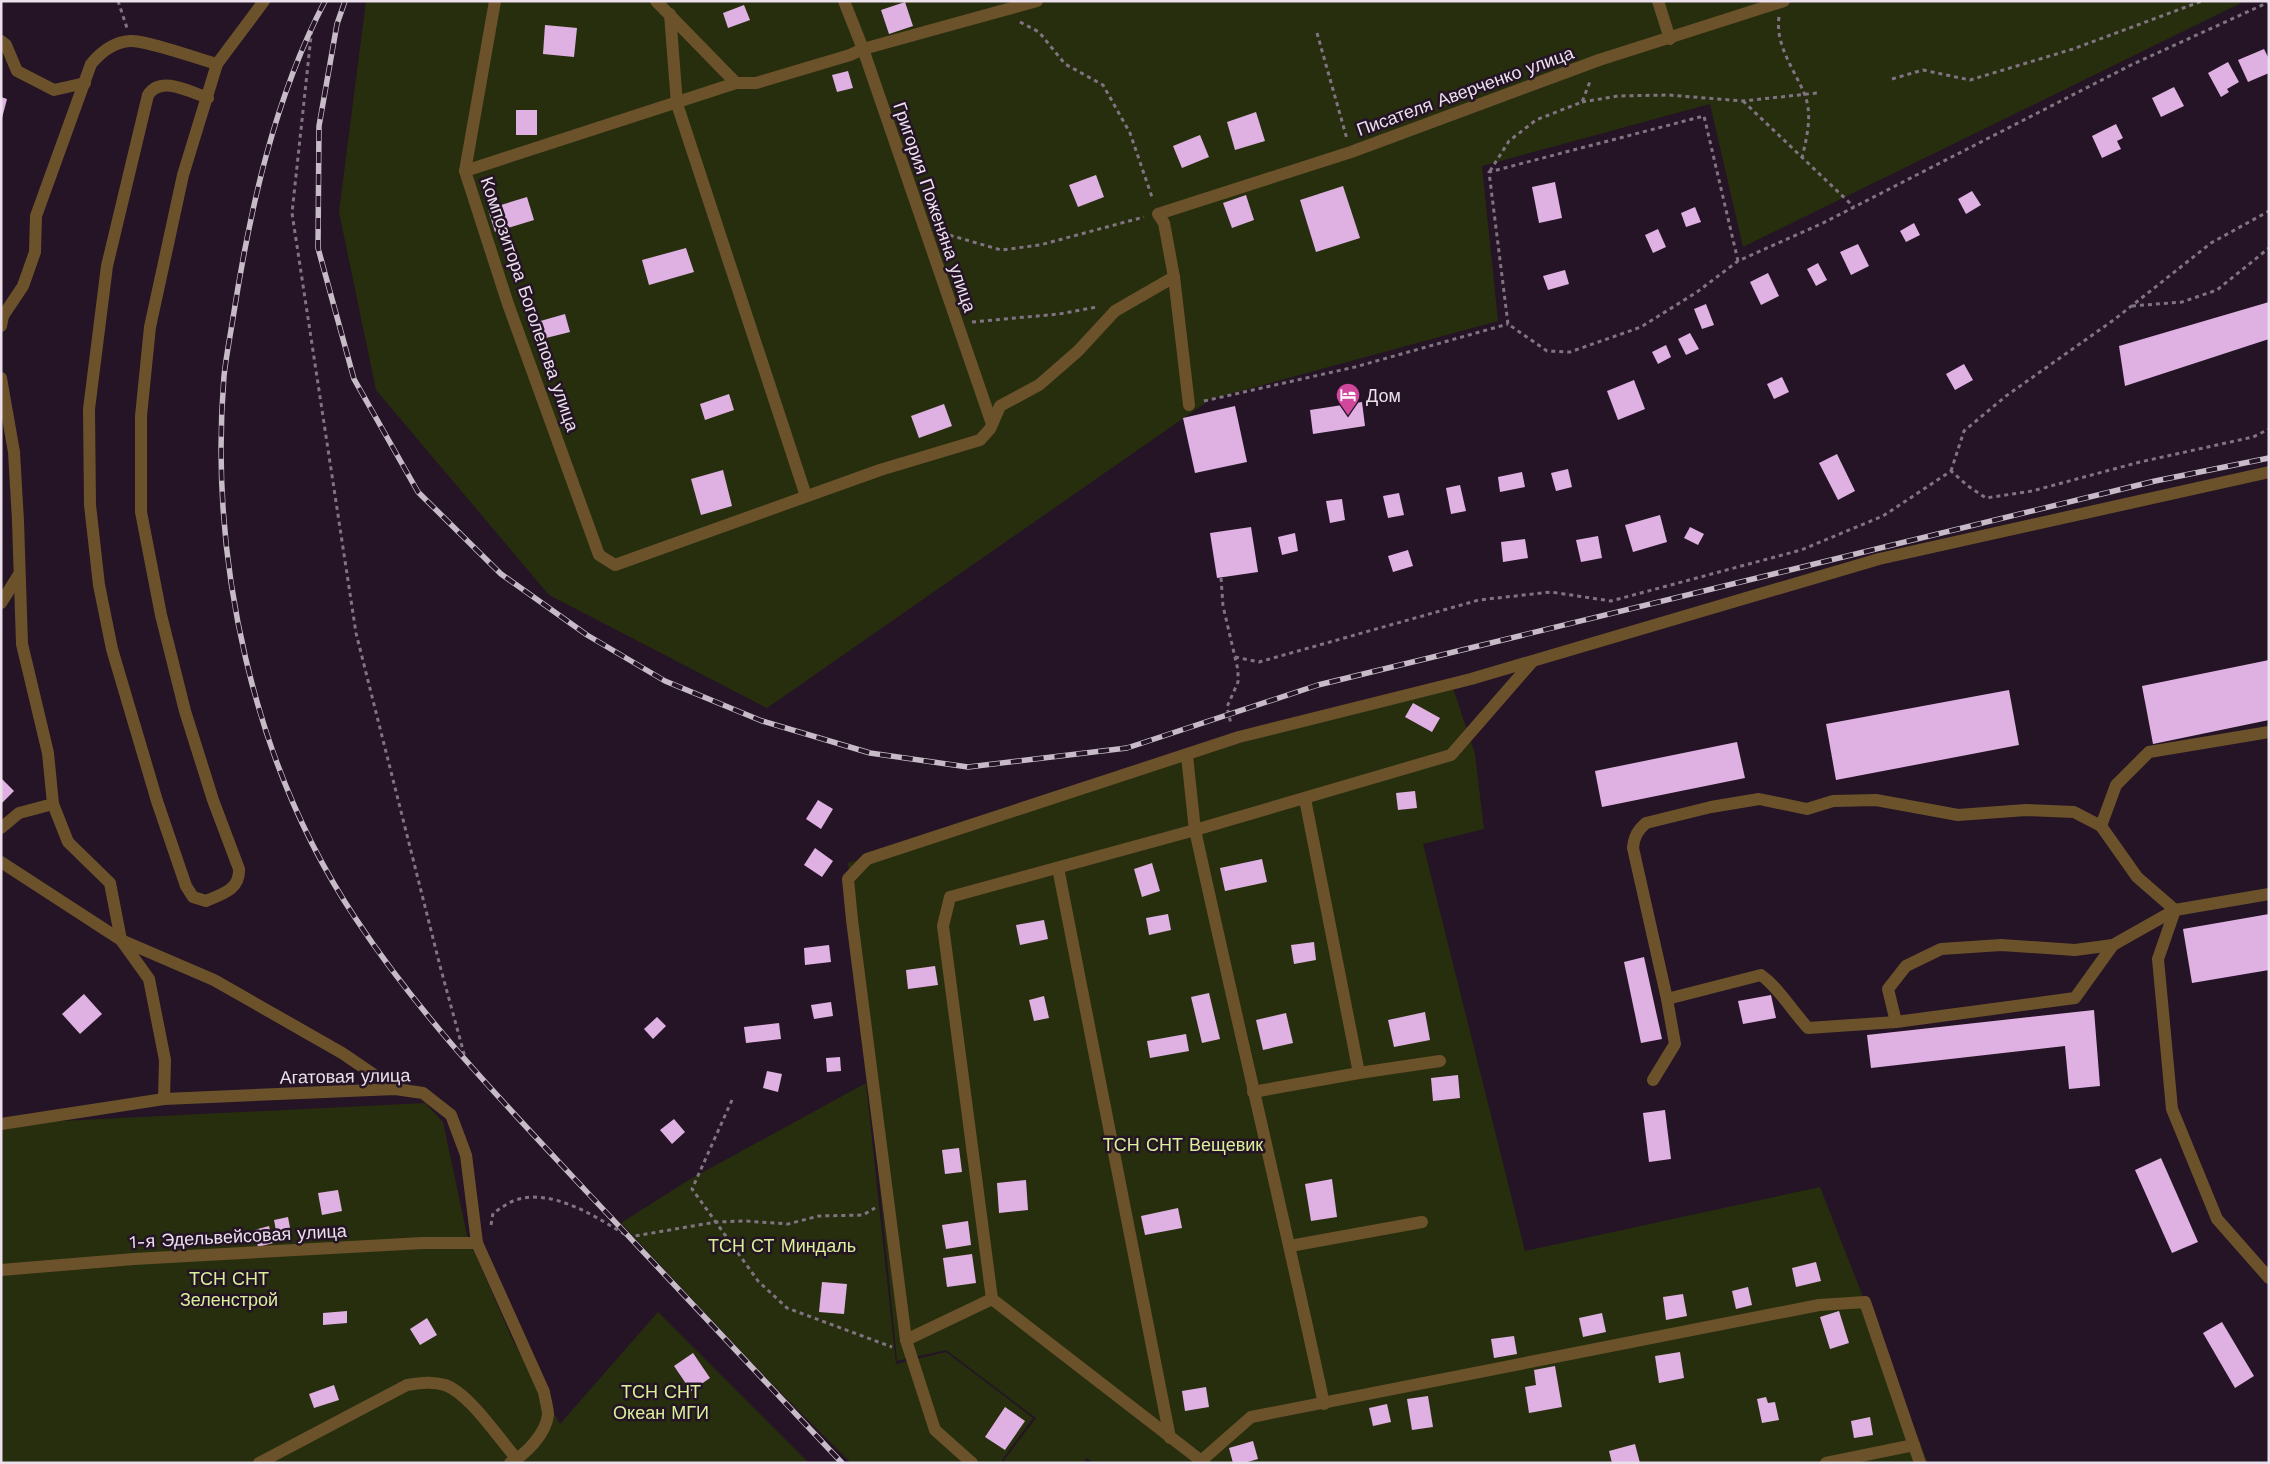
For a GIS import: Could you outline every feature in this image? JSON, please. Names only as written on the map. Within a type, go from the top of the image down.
[{"type":"street","points":[[208,98],[165,85],[151,91],[146,100],[107,266],[89,409],[90,505],[99,585],[112,648],[157,801],[186,886],[193,897],[206,901],[231,890],[238,880],[239,869],[213,800],[186,711],[161,615],[141,512],[141,416],[150,327],[183,175],[208,98],[217,64],[264,1]]},
{"type":"street","name":"Композитора Боголепова улица","points":[[495,1],[465,172],[508,304],[599,555],[615,565],[806,496]]},
{"type":"street","points":[[656,1],[736,83]]},
{"type":"street","name":"Григория Поженяна улица","points":[[844,1],[863,49],[992,424]]},
{"type":"street","points":[[465,172],[677,104],[736,83],[756,83],[850,55],[863,49],[1037,1]]},
{"type":"street","points":[[1658,1],[1670,39]]},
{"type":"street","name":"Писателя Аверченко улица","points":[[1158,214],[1350,152],[1599,60],[1783,2]]},
{"type":"street","points":[[670,14],[677,104],[806,496],[880,470],[980,440],[992,424],[1000,406],[1039,385],[1078,351],[1114,311],[1174,276]]},
{"type":"street","points":[[1,41],[6,45],[17,71],[54,90],[85,83]]},
{"type":"street","points":[[1,326],[3,316],[23,286],[35,252],[36,216],[91,64],[101,52],[116,44],[131,41],[217,64]]},
{"type":"street","points":[[1158,214],[1164,223],[1174,276],[1189,405]]},
{"type":"street","points":[[1,378],[14,452],[22,644],[48,753],[53,804],[68,842],[110,883],[121,940],[150,979],[165,1060],[164,1099]]},
{"type":"street","points":[[972,1463],[935,1430],[906,1340],[848,879],[868,859],[1239,738],[1471,679],[1879,559],[2269,472]]},
{"type":"street","points":[[1,603],[18,576]]},
{"type":"street","points":[[1532,661],[1451,755],[1305,799],[950,897],[943,926],[992,1299],[1202,1462],[1251,1417],[1819,1304],[1865,1302],[1920,1463]]},
{"type":"street","points":[[2101,826],[2116,785],[2149,752],[2269,732]]},
{"type":"street","points":[[1187,756],[1195,830],[1324,1404]]},
{"type":"street","points":[[1305,799],[1358,1073]]},
{"type":"street","points":[[1653,1080],[1674,1044],[1667,999],[1632,848],[1634,838],[1639,829],[1646,823],[1711,807],[1759,799],[1806,809],[1833,801],[1876,800],[1958,815],[2026,810],[2074,812],[2101,826],[2137,877],[2175,910]]},
{"type":"street","points":[[1,828],[19,813],[53,804]]},
{"type":"street","points":[[1,862],[121,940],[214,980],[342,1053],[395,1089]]},
{"type":"street","points":[[1058,868],[1170,1438]]},
{"type":"street","points":[[1896,1022],[1888,989],[1906,966],[1941,949],[2001,945],[2075,950],[2114,945],[2175,910],[2269,894]]},
{"type":"street","points":[[2175,910],[2158,960],[2172,1109],[2217,1219],[2269,1278]]},
{"type":"street","points":[[1667,999],[1762,975],[1773,984],[1790,1008],[1808,1028],[1896,1022],[2075,998],[2114,945]]},
{"type":"street","points":[[1253,1092],[1358,1073],[1440,1061]]},
{"type":"street","name":"Агатовая улица","points":[[1,1124],[164,1099],[395,1089],[423,1093],[451,1115],[466,1155],[477,1243],[544,1392],[548,1416],[530,1449],[513,1461]]},
{"type":"street","points":[[1290,1246],[1422,1222]]},
{"type":"street","name":"1-я Эдельвейсовая улица","points":[[1,1270],[413,1243],[477,1243]]},
{"type":"street","points":[[906,1340],[992,1299]]},
{"type":"street","points":[[259,1463],[407,1385],[426,1382],[446,1385],[463,1395],[513,1461]]},
{"type":"street","points":[[1826,1463],[1914,1445]]},
{"type":"path","points":[[118,1],[131,41]]},
{"type":"path","points":[[324,1],[312,27],[292,213],[356,633],[440,966],[466,1061]]},
{"type":"path","points":[[1892,78],[1923,70],[1970,80],[2073,50],[2202,1]]},
{"type":"path","points":[[1783,2],[1777,30],[1793,72],[1805,94],[1809,124],[1802,158]]},
{"type":"path","points":[[1817,93],[1743,101],[1668,95],[1618,96],[1582,102],[1536,120],[1509,141],[1489,172],[1508,324],[1547,351],[1570,352],[1641,327],[1697,292],[1738,261],[1854,207],[2130,65],[2269,2]]},
{"type":"path","points":[[924,227],[1001,250],[1040,245],[1158,214],[1144,168],[1130,133],[1103,85],[1065,64],[1039,32],[1000,11]]},
{"type":"path","points":[[1317,34],[1350,152]]},
{"type":"path","points":[[1582,102],[1599,60]]},
{"type":"path","points":[[1743,101],[1854,207]]},
{"type":"path","points":[[1489,172],[1704,116],[1738,261]]},
{"type":"path","points":[[1235,657],[1259,662],[1479,600],[1551,592],[1611,601],[1801,550],[1883,516],[1951,471],[1964,431],[2006,396],[2132,306],[2211,243],[2269,211]]},
{"type":"path","points":[[2132,306],[2182,302],[2217,290],[2269,248]]},
{"type":"path","points":[[954,316],[973,322],[1058,314],[1102,306]]},
{"type":"path","points":[[1189,405],[1355,367],[1508,324]]},
{"type":"path","points":[[1951,471],[1986,498],[2032,491],[2140,462],[2253,437],[2269,429]]},
{"type":"path","points":[[1221,578],[1223,606],[1238,670],[1238,682],[1227,707],[1230,722],[1239,738]]},
{"type":"path","points":[[732,1100],[692,1189],[758,1281],[787,1308],[910,1353]]},
{"type":"path","points":[[477,1243],[488,1242],[493,1213],[514,1201],[543,1196],[588,1212],[629,1237],[716,1222],[745,1221],[788,1224],[819,1216],[863,1215],[889,1201]]},
{"type":"green space","points":[[366,1],[2245,1],[1743,247],[1710,104],[1482,166],[1498,321],[1211,399],[767,708],[549,595],[376,390],[339,212]]},
{"type":"green space","name":"ТСН СНТ Вещевик","points":[[1450,679],[1475,754],[1484,829],[1423,844],[1525,1251],[1820,1187],[1928,1463],[1094,1463],[1087,1458],[1083,1463],[1007,1463],[1004,1460],[1036,1418],[946,1350],[897,1361],[848,863]]},
{"type":"green space","name":"ТСН СТ Миндаль","points":[[866,1083],[896,1364],[946,1352],[1033,1418],[1002,1460],[1005,1463],[851,1463],[768,1380],[621,1223],[687,1181]]},
{"type":"green space","name":"ТСН СНТ Зеленстрой","points":[[425,1103],[443,1122],[467,1235],[513,1341],[560,1424],[658,1312],[809,1463],[1,1463],[1,1124]]},
{"type":"building","points":[[905,2],[913,26],[889,34],[881,10]]},
{"type":"building","points":[[744,5],[750,20],[728,28],[723,13]]},
{"type":"building","points":[[545,25],[577,28],[574,57],[543,54]]},
{"type":"building","points":[[2264,49],[2269,59],[2269,73],[2248,82],[2238,60]]},
{"type":"building","points":[[2228,62],[2239,82],[2227,89],[2229,92],[2221,97],[2208,73]]},
{"type":"building","points":[[848,71],[853,88],[837,92],[832,75]]},
{"type":"building","points":[[2174,87],[2184,106],[2161,117],[2152,98]]},
{"type":"building","points":[[1,97],[7,99],[2,118],[1,118]]},
{"type":"building","points":[[516,110],[537,110],[537,135],[516,135]]},
{"type":"building","points":[[1256,112],[1265,141],[1235,150],[1227,122]]},
{"type":"building","points":[[2116,124],[2123,138],[2117,141],[2121,149],[2102,158],[2092,136]]},
{"type":"building","points":[[1200,135],[1209,157],[1182,168],[1173,146]]},
{"type":"building","points":[[1096,175],[1104,197],[1078,207],[1069,185]]},
{"type":"building","points":[[1555,182],[1562,218],[1539,223],[1532,187]]},
{"type":"building","points":[[1343,186],[1360,238],[1316,252],[1300,200]]},
{"type":"building","points":[[1972,191],[1981,205],[1966,214],[1958,199]]},
{"type":"building","points":[[1246,195],[1254,220],[1232,228],[1223,203]]},
{"type":"building","points":[[527,197],[534,220],[495,232],[488,209]]},
{"type":"building","points":[[1695,207],[1701,222],[1686,227],[1681,213]]},
{"type":"building","points":[[1914,223],[1920,235],[1906,242],[1900,231]]},
{"type":"building","points":[[1658,229],[1666,247],[1653,253],[1645,235]]},
{"type":"building","points":[[1858,244],[1869,266],[1851,275],[1840,252]]},
{"type":"building","points":[[686,248],[694,272],[649,285],[642,260]]},
{"type":"building","points":[[1818,263],[1827,280],[1816,286],[1807,269]]},
{"type":"building","points":[[1565,270],[1569,284],[1548,290],[1543,276]]},
{"type":"building","points":[[1768,273],[1779,296],[1761,305],[1750,282]]},
{"type":"building","points":[[2269,302],[2269,339],[2125,386],[2119,346]]},
{"type":"building","points":[[1706,304],[1714,325],[1702,329],[1694,309]]},
{"type":"building","points":[[565,314],[570,332],[542,339],[537,322]]},
{"type":"building","points":[[1690,333],[1699,349],[1686,355],[1678,339]]},
{"type":"building","points":[[1666,345],[1671,357],[1658,364],[1652,352]]},
{"type":"building","points":[[1964,364],[1973,380],[1955,390],[1946,374]]},
{"type":"building","points":[[1782,377],[1789,392],[1774,399],[1767,384]]},
{"type":"building","points":[[1634,380],[1645,409],[1618,420],[1607,391]]},
{"type":"building","points":[[729,394],[734,410],[705,420],[700,404]]},
{"type":"building","points":[[1362,402],[1365,426],[1313,434],[1310,410]]},
{"type":"building","points":[[944,404],[952,426],[919,438],[911,416]]},
{"type":"building","points":[[1235,406],[1247,462],[1195,473],[1183,418]]},
{"type":"building","points":[[1837,454],[1855,491],[1838,500],[1819,463]]},
{"type":"building","points":[[1568,469],[1572,487],[1556,491],[1551,473]]},
{"type":"building","points":[[723,470],[732,506],[701,515],[691,479]]},
{"type":"building","points":[[1522,472],[1525,487],[1500,492],[1498,477]]},
{"type":"building","points":[[1460,485],[1466,511],[1451,514],[1446,488]]},
{"type":"building","points":[[1399,493],[1404,515],[1388,518],[1383,496]]},
{"type":"building","points":[[1342,499],[1345,520],[1330,523],[1326,501]]},
{"type":"building","points":[[1660,515],[1667,542],[1633,552],[1625,525]]},
{"type":"building","points":[[1251,527],[1258,572],[1217,578],[1210,533]]},
{"type":"building","points":[[1690,527],[1704,534],[1698,545],[1684,538]]},
{"type":"building","points":[[1295,533],[1298,551],[1282,555],[1278,537]]},
{"type":"building","points":[[1598,536],[1602,558],[1581,562],[1576,540]]},
{"type":"building","points":[[1525,539],[1528,558],[1503,562],[1501,542]]},
{"type":"building","points":[[1408,550],[1413,566],[1393,572],[1388,556]]},
{"type":"building","points":[[2269,660],[2269,720],[2153,744],[2142,686]]},
{"type":"building","points":[[2009,690],[2019,745],[1836,780],[1826,724]]},
{"type":"building","points":[[1413,703],[1440,718],[1432,732],[1405,717]]},
{"type":"building","points":[[1737,742],[1745,778],[1602,807],[1595,771]]},
{"type":"building","points":[[1,778],[14,791],[1,804]]},
{"type":"building","points":[[1415,791],[1417,808],[1398,810],[1396,793]]},
{"type":"building","points":[[818,800],[833,809],[821,829],[806,819]]},
{"type":"building","points":[[815,848],[833,861],[822,877],[804,865]]},
{"type":"building","points":[[1262,859],[1267,882],[1225,891],[1220,868]]},
{"type":"building","points":[[1152,863],[1160,891],[1142,897],[1134,869]]},
{"type":"building","points":[[1168,914],[1171,930],[1149,935],[1146,918]]},
{"type":"building","points":[[2269,914],[2269,970],[2192,983],[2183,929]]},
{"type":"building","points":[[1044,920],[1048,939],[1020,945],[1016,925]]},
{"type":"building","points":[[1314,942],[1316,960],[1294,964],[1291,945]]},
{"type":"building","points":[[829,945],[831,962],[805,965],[804,948]]},
{"type":"building","points":[[1644,957],[1662,1039],[1641,1043],[1624,962]]},
{"type":"building","points":[[935,966],[938,985],[908,989],[906,970]]},
{"type":"building","points":[[1209,993],[1220,1039],[1202,1043],[1191,997]]},
{"type":"building","points":[[84,994],[102,1014],[80,1034],[62,1014]]},
{"type":"building","points":[[1771,995],[1776,1018],[1743,1024],[1738,1001]]},
{"type":"building","points":[[1044,996],[1049,1018],[1034,1021],[1029,1000]]},
{"type":"building","points":[[831,1002],[833,1016],[814,1019],[811,1005]]},
{"type":"building","points":[[2094,1010],[2100,1086],[2069,1089],[2065,1046],[1871,1068],[1867,1035]]},
{"type":"building","points":[[1425,1012],[1430,1040],[1394,1047],[1388,1020]]},
{"type":"building","points":[[1286,1013],[1293,1043],[1263,1050],[1256,1020]]},
{"type":"building","points":[[657,1017],[666,1026],[653,1039],[644,1029]]},
{"type":"building","points":[[779,1023],[781,1039],[746,1043],[744,1027]]},
{"type":"building","points":[[1186,1034],[1189,1051],[1150,1058],[1147,1041]]},
{"type":"building","points":[[840,1057],[841,1071],[827,1072],[826,1058]]},
{"type":"building","points":[[767,1071],[782,1074],[778,1092],[763,1088]]},
{"type":"building","points":[[1458,1075],[1460,1098],[1433,1101],[1431,1078]]},
{"type":"building","points":[[1665,1110],[1671,1159],[1649,1162],[1643,1113]]},
{"type":"building","points":[[674,1119],[685,1132],[672,1144],[660,1130]]},
{"type":"building","points":[[959,1148],[962,1172],[945,1174],[942,1150]]},
{"type":"building","points":[[2161,1158],[2198,1242],[2172,1253],[2135,1170]]},
{"type":"building","points":[[1332,1179],[1337,1217],[1311,1221],[1305,1184]]},
{"type":"building","points":[[1026,1180],[1028,1210],[999,1213],[997,1183]]},
{"type":"building","points":[[338,1190],[342,1211],[322,1215],[318,1193]]},
{"type":"building","points":[[1178,1208],[1182,1228],[1145,1235],[1141,1216]]},
{"type":"building","points":[[288,1217],[292,1238],[278,1241],[274,1220]]},
{"type":"building","points":[[968,1221],[971,1245],[946,1249],[942,1225]]},
{"type":"building","points":[[269,1226],[273,1243],[258,1247],[254,1230]]},
{"type":"building","points":[[972,1254],[976,1283],[947,1287],[943,1258]]},
{"type":"building","points":[[1816,1262],[1821,1281],[1796,1287],[1792,1268]]},
{"type":"building","points":[[822,1282],[847,1284],[844,1314],[819,1312]]},
{"type":"building","points":[[1748,1287],[1752,1305],[1736,1309],[1732,1291]]},
{"type":"building","points":[[1683,1294],[1687,1316],[1666,1320],[1663,1297]]},
{"type":"building","points":[[347,1311],[347,1323],[323,1325],[323,1313]]},
{"type":"building","points":[[1839,1311],[1849,1343],[1830,1349],[1820,1317]]},
{"type":"building","points":[[1602,1313],[1606,1332],[1583,1337],[1579,1318]]},
{"type":"building","points":[[427,1318],[437,1335],[420,1345],[410,1329]]},
{"type":"building","points":[[2222,1322],[2254,1376],[2235,1388],[2203,1333]]},
{"type":"building","points":[[1514,1336],[1517,1354],[1494,1358],[1491,1339]]},
{"type":"building","points":[[1680,1352],[1684,1378],[1659,1383],[1655,1356]]},
{"type":"building","points":[[693,1353],[710,1378],[691,1391],[674,1366]]},
{"type":"building","points":[[1555,1366],[1562,1407],[1529,1413],[1525,1387],[1536,1385],[1534,1370]]},
{"type":"building","points":[[334,1385],[339,1400],[314,1408],[309,1394]]},
{"type":"building","points":[[1206,1387],[1209,1407],[1185,1411],[1182,1391]]},
{"type":"building","points":[[1428,1396],[1433,1427],[1412,1430],[1407,1399]]},
{"type":"building","points":[[1766,1397],[1768,1403],[1775,1402],[1779,1420],[1762,1423],[1757,1399]]},
{"type":"building","points":[[1387,1404],[1391,1422],[1373,1426],[1369,1408]]},
{"type":"building","points":[[1005,1407],[1025,1421],[1005,1450],[985,1437]]},
{"type":"building","points":[[1870,1417],[1873,1435],[1854,1438],[1851,1421]]},
{"type":"building","points":[[1253,1441],[1258,1459],[1244,1463],[1233,1463],[1229,1448]]},
{"type":"building","points":[[1635,1444],[1640,1463],[1612,1463],[1609,1451]]},
{"type":"railway","points":[[325,1],[307,38],[292,77],[266,155],[247,236],[224,376],[221,446],[224,517],[232,588],[246,659],[265,728],[290,795],[320,859],[356,919],[408,991],[465,1060],[525,1126],[842,1463]]},
{"type":"railway","points":[[345,1],[337,24],[319,126],[318,248],[354,379],[418,492],[501,574],[587,635],[665,681],[762,721],[870,753],[968,767],[1127,748],[1318,685],[2155,481],[2269,458]]},
{"type":"place","name":"Дом","points":[[1348,416]]},
{"type":"park label","name":"ТСН СНТ Океан МГИ","points":[[661,1401]]}]
